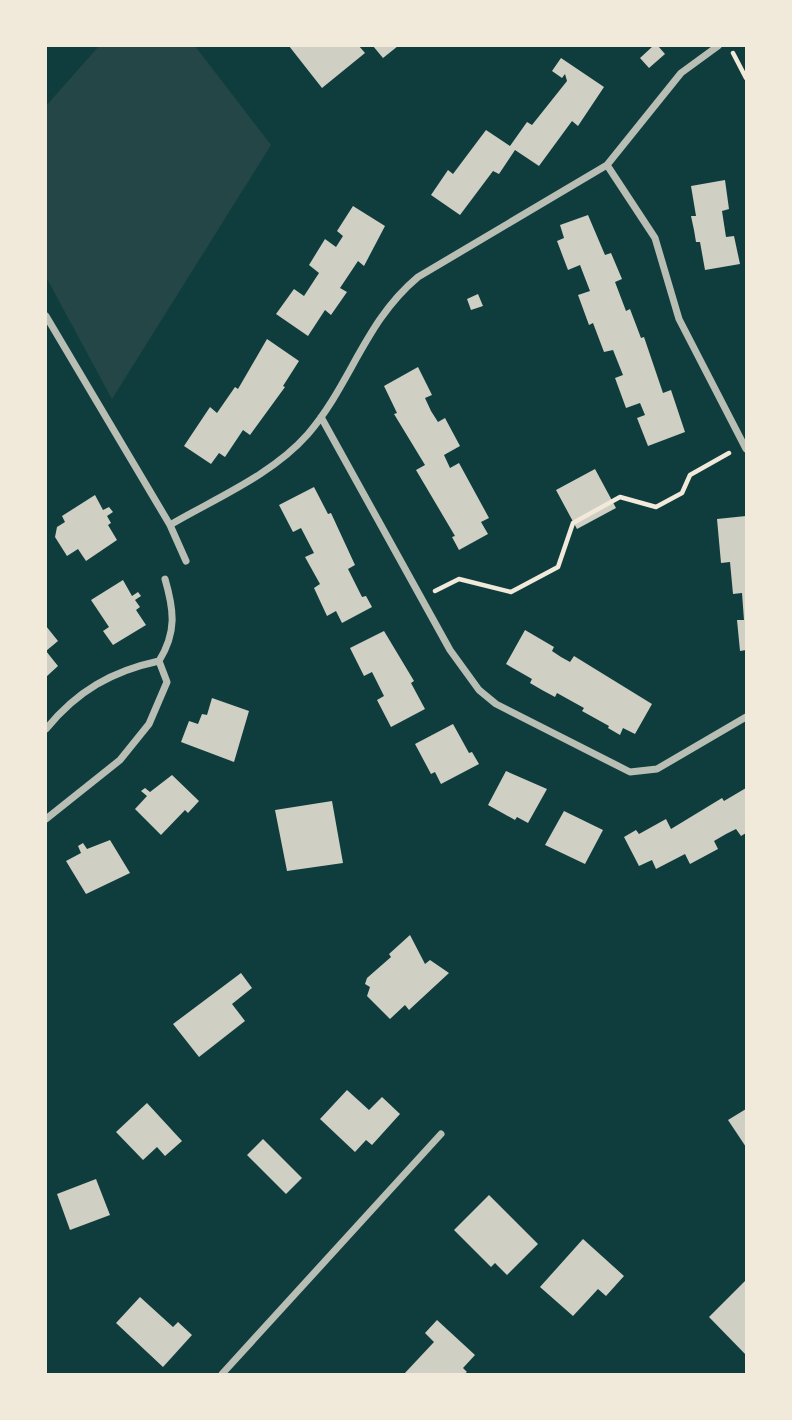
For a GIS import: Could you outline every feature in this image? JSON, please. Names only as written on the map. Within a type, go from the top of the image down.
[{"type":"street","points":[[170,525],[272,466],[307,435],[321,417],[381,314],[397,294],[418,277],[607,165],[681,73],[718,46]]},
{"type":"street","points":[[607,165],[655,238],[679,319],[745,447]]},
{"type":"street","points":[[46,316],[170,525],[186,561]]},
{"type":"street","points":[[321,417],[450,650],[478,690],[496,704],[630,772],[657,768],[747,717]]},
{"type":"street","points":[[46,729],[80,695],[112,675],[123,669],[159,660],[169,645],[174,628],[172,603],[165,579]]},
{"type":"street","points":[[46,819],[120,761],[149,724],[167,682],[159,660]]},
{"type":"street","points":[[222,1374],[441,1134]]},
{"type":"path","points":[[730,46],[747,78]]},
{"type":"path","points":[[422,598],[459,579],[511,592],[558,567],[573,523],[621,497],[656,507],[681,493],[690,475],[745,447]]},
{"type":"shaded area","points":[[99,46],[195,46],[271,145],[112,399],[46,277],[46,106]]},
{"type":"building","points":[[289,46],[359,46],[365,53],[322,88]]},
{"type":"building","points":[[373,46],[398,46],[383,58]]},
{"type":"building","points":[[653,46],[658,46],[665,54],[649,68],[640,58]]},
{"type":"building","points":[[561,58],[604,87],[578,126],[572,121],[539,166],[515,150],[499,174],[493,171],[460,215],[431,195],[448,170],[453,174],[486,130],[510,146],[527,122],[532,125],[567,81],[565,74],[562,78],[552,71]]},
{"type":"building","points":[[725,180],[729,209],[722,211],[726,237],[734,236],[740,264],[705,270],[700,242],[696,242],[691,216],[696,216],[691,186]]},
{"type":"building","points":[[353,206],[385,226],[364,266],[358,261],[340,288],[347,292],[331,315],[325,310],[308,336],[276,314],[294,289],[304,296],[319,273],[309,265],[325,239],[336,247],[343,236],[337,231]]},
{"type":"building","points":[[588,215],[605,255],[611,253],[622,279],[615,282],[626,311],[630,309],[641,338],[644,337],[663,393],[671,390],[685,432],[648,446],[637,418],[645,415],[640,403],[626,408],[615,378],[623,375],[613,350],[604,352],[593,323],[589,325],[578,295],[590,291],[580,265],[568,270],[557,241],[564,238],[560,225]]},
{"type":"building","points":[[478,294],[483,306],[471,310],[467,299]]},
{"type":"building","points":[[267,339],[299,361],[283,386],[285,387],[250,435],[243,430],[225,457],[219,453],[211,464],[184,446],[210,407],[217,413],[235,387],[238,389]]},
{"type":"building","points":[[418,367],[432,395],[425,398],[431,411],[438,422],[445,418],[460,446],[444,455],[450,468],[459,463],[489,518],[481,522],[488,534],[459,550],[452,537],[455,536],[416,470],[425,465],[394,414],[397,413],[384,386]]},
{"type":"building","points":[[595,469],[616,508],[577,529],[556,490]]},
{"type":"building","points":[[314,487],[328,514],[331,513],[355,565],[348,569],[362,597],[366,596],[372,607],[342,623],[336,611],[327,616],[314,588],[320,584],[305,557],[314,553],[301,528],[293,532],[279,505]]},
{"type":"building","points":[[95,495],[103,510],[109,507],[113,512],[107,516],[111,523],[108,525],[117,540],[86,561],[78,549],[67,556],[55,537],[57,527],[65,522],[62,516]]},
{"type":"building","points":[[746,516],[746,650],[740,651],[737,620],[744,620],[742,593],[733,594],[730,562],[721,563],[717,519]]},
{"type":"building","points":[[123,580],[132,596],[138,592],[141,596],[135,600],[140,607],[136,610],[146,625],[113,645],[103,631],[109,627],[91,600]]},
{"type":"building","points":[[46,626],[58,641],[46,651]]},
{"type":"building","points":[[525,630],[554,647],[552,651],[561,657],[570,662],[574,656],[652,704],[635,734],[623,728],[620,735],[582,711],[584,708],[557,693],[555,697],[542,690],[530,683],[532,679],[506,664]]},
{"type":"building","points":[[384,631],[414,681],[411,683],[425,709],[391,727],[377,700],[384,696],[372,672],[364,676],[350,648]]},
{"type":"building","points":[[46,651],[58,666],[46,677]]},
{"type":"building","points":[[212,698],[249,711],[234,762],[181,742],[189,721],[198,724],[202,714],[207,715]]},
{"type":"building","points":[[453,724],[469,753],[472,752],[479,764],[441,784],[435,772],[431,774],[415,744]]},
{"type":"building","points":[[506,771],[547,789],[528,823],[517,817],[515,820],[488,805]]},
{"type":"building","points":[[172,775],[199,801],[188,813],[185,810],[161,835],[135,809],[147,796],[141,791],[145,788],[150,792]]},
{"type":"building","points":[[746,788],[746,833],[741,836],[736,829],[726,834],[714,841],[718,849],[690,864],[685,854],[656,869],[652,860],[639,866],[624,837],[636,830],[639,834],[666,819],[671,829],[722,798],[724,801]]},
{"type":"building","points":[[332,801],[343,863],[287,871],[275,810]]},
{"type":"building","points":[[564,811],[603,830],[585,864],[545,845]]},
{"type":"building","points":[[110,840],[130,873],[86,894],[66,861],[81,853],[78,846],[83,843],[87,849]]},
{"type":"building","points":[[410,935],[425,964],[430,960],[449,973],[409,1010],[405,1005],[390,1019],[367,996],[370,987],[365,984],[367,978],[391,957],[389,954]]},
{"type":"building","points":[[241,973],[252,988],[232,1004],[245,1021],[199,1057],[173,1024]]},
{"type":"building","points":[[347,1090],[369,1110],[382,1097],[400,1114],[372,1145],[366,1140],[355,1152],[320,1119]]},
{"type":"building","points":[[147,1103],[182,1141],[165,1156],[157,1147],[143,1160],[116,1132]]},
{"type":"building","points":[[746,1109],[746,1147],[728,1120]]},
{"type":"building","points":[[263,1139],[302,1178],[286,1194],[247,1155]]},
{"type":"building","points":[[96,1179],[110,1215],[70,1230],[57,1194]]},
{"type":"building","points":[[489,1195],[538,1244],[507,1275],[495,1263],[491,1267],[454,1230]]},
{"type":"building","points":[[583,1239],[624,1276],[606,1296],[598,1289],[573,1316],[540,1287]]},
{"type":"building","points":[[746,1280],[746,1355],[709,1317]]},
{"type":"building","points":[[140,1297],[173,1327],[178,1322],[192,1335],[163,1367],[116,1323]]},
{"type":"building","points":[[437,1320],[475,1355],[463,1368],[467,1372],[404,1374],[434,1342],[425,1333]]}]
